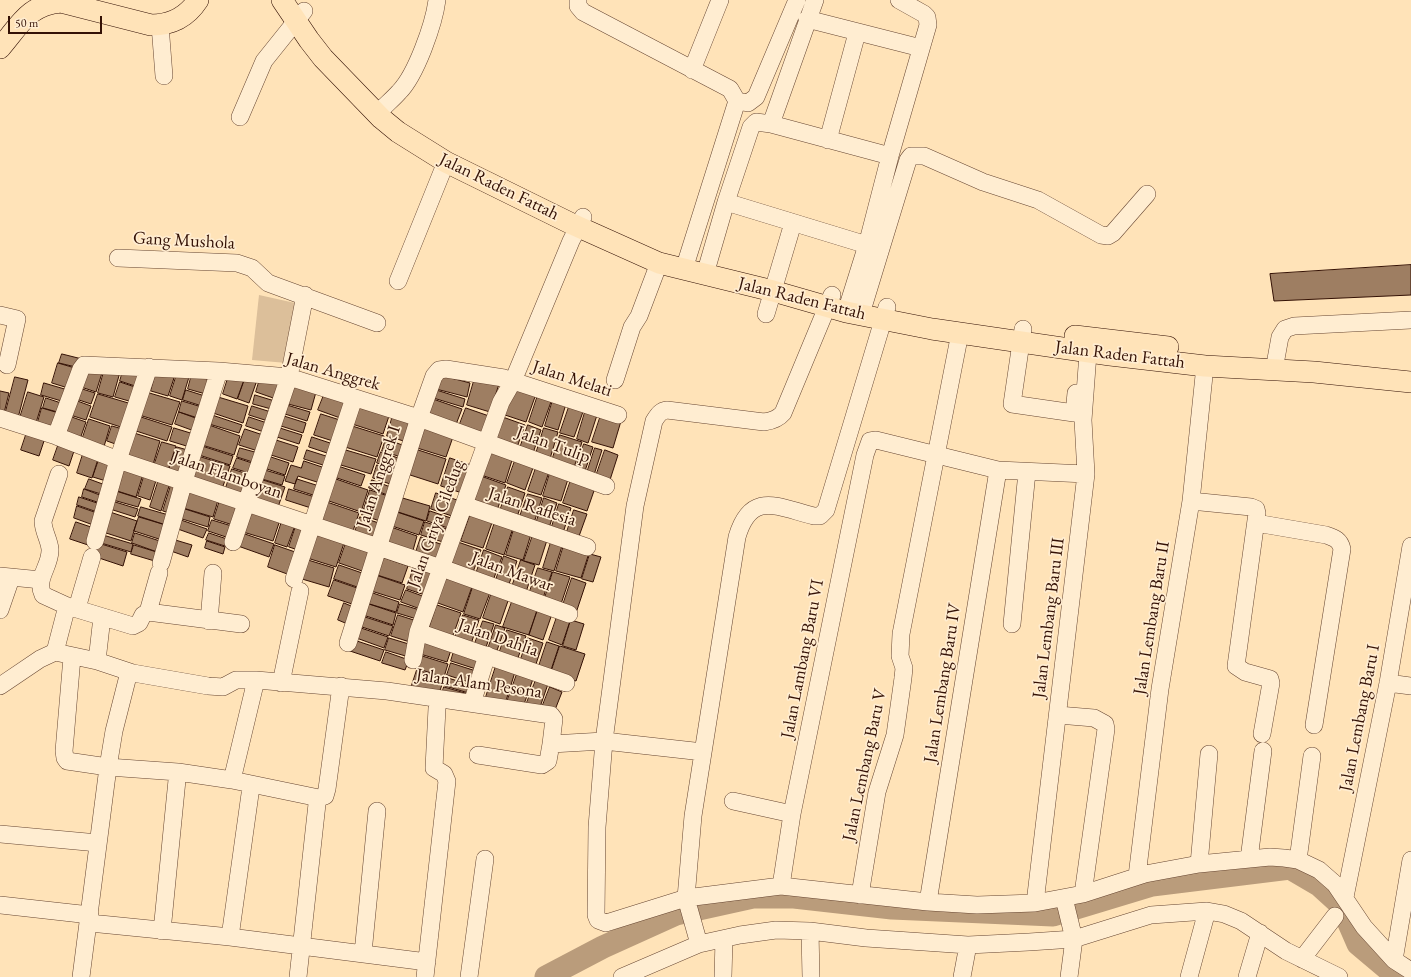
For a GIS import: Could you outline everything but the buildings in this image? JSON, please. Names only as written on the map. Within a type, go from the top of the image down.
[{"type":"main road","points":[[0,48],[37,4],[61,2],[151,25],[160,25],[171,23],[183,17],[198,0]]},
{"type":"main road","name":"Jalan Raden Fattah","points":[[282,0],[298,10],[324,58],[381,109],[437,144],[659,262],[708,264],[775,286]]},
{"type":"main road","name":"Jalan Raden Fattah","points":[[381,109],[398,132],[446,162],[578,220],[645,244],[685,263],[960,333],[1022,336]]},
{"type":"main road","name":"Jalan Raden Fattah","points":[[886,314],[1085,345],[1204,366],[1314,372],[1411,382]]},
{"type":"main road","name":"Jalan Raden Fattah","points":[[1085,345],[1411,370]]},
{"type":"street","points":[[381,109],[400,91],[419,58],[436,9],[436,0]]},
{"type":"street","points":[[578,0],[578,6],[583,12],[730,89],[737,101],[685,263]]},
{"type":"street","points":[[692,70],[720,0]]},
{"type":"street","points":[[737,101],[748,103],[756,97],[797,0]]},
{"type":"street","points":[[771,124],[815,0]]},
{"type":"street","points":[[844,304],[867,245],[890,156],[928,25],[927,17],[899,0]]},
{"type":"street","points":[[240,117],[264,61],[298,10]]},
{"type":"street","points":[[807,19],[857,33],[921,48]]},
{"type":"street","points":[[160,25],[164,76]]},
{"type":"street","points":[[828,140],[857,33]]},
{"type":"street","points":[[708,264],[726,202],[751,127],[756,122],[771,124],[890,156]]},
{"type":"street","points":[[1147,194],[1114,234],[1108,236],[1101,235],[1038,200],[983,182],[924,156],[911,156],[844,304],[783,413],[775,420],[764,422],[667,410],[658,414],[654,421],[635,506],[604,741],[597,827],[596,915],[598,920],[606,923],[781,886],[860,896],[977,905],[1065,903],[1083,894],[1137,876],[1199,864],[1270,857],[1298,860],[1319,870],[1335,884],[1364,927],[1394,960],[1411,971]]},
{"type":"street","points":[[398,281],[446,162]]},
{"type":"street","points":[[726,202],[867,245]]},
{"type":"street","name":"Jalan Griya Ciledug","points":[[414,660],[418,632],[487,443],[508,380],[578,220]]},
{"type":"street","points":[[766,314],[793,223]]},
{"type":"street","name":"Gang Mushola","points":[[118,258],[237,263],[252,268],[268,283],[377,323]]},
{"type":"street","points":[[615,380],[632,327],[639,316],[659,262]]},
{"type":"street","points":[[233,542],[289,377],[304,295]]},
{"type":"street","points":[[699,944],[688,906],[693,816],[737,537],[747,514],[758,506],[767,505],[814,516],[820,516],[826,510],[886,314]]},
{"type":"street","points":[[0,315],[17,319],[7,365]]},
{"type":"street","points":[[1276,359],[1280,337],[1285,328],[1294,326],[1411,320]]},
{"type":"street","name":"Jalan Lembang Baru V","points":[[860,896],[876,792],[895,734],[904,678],[904,668],[900,652],[901,634],[960,333]]},
{"type":"street","points":[[1022,336],[1012,404],[1074,413],[1085,345]]},
{"type":"street","name":"Jalan Lembang Baru III","points":[[1035,903],[1086,474],[1083,420],[1085,345]]},
{"type":"street","name":"Jalan Anggrek","points":[[56,436],[81,369],[84,364],[92,364],[219,371],[289,377],[419,418],[487,443]]},
{"type":"street","name":"Jalan Lembang Baru II","points":[[1137,876],[1160,689],[1191,501],[1204,366]]},
{"type":"street","points":[[0,686],[40,659],[55,652],[93,549],[118,460],[149,367]]},
{"type":"street","points":[[419,418],[434,376],[439,370],[446,369],[508,380]]},
{"type":"street","points":[[148,612],[184,481],[219,371]]},
{"type":"street","name":"Jalan Melati","points":[[508,380],[618,415]]},
{"type":"street","points":[[281,683],[297,585],[311,524],[354,398]]},
{"type":"street","name":"Jalan Flamboyan","points":[[0,418],[56,436],[118,460],[442,569]]},
{"type":"street","name":"Jalan Anggrek I","points":[[348,643],[419,418]]},
{"type":"street","name":"Jalan Lambang Baru VI","points":[[781,886],[792,814],[865,455],[870,441],[876,440],[937,455]]},
{"type":"street","name":"Jalan Tulip","points":[[487,443],[606,486]]},
{"type":"street","points":[[937,455],[998,470],[1086,474]]},
{"type":"street","name":"Jalan Lembang Baru IV","points":[[928,902],[998,470]]},
{"type":"street","points":[[1012,624],[1027,472]]},
{"type":"street","points":[[59,474],[43,521],[50,549],[40,585],[43,596],[102,617],[134,626],[139,623],[143,615],[148,612],[241,624]]},
{"type":"street","points":[[1191,501],[1256,509],[1256,523],[1236,666],[1245,672],[1270,679],[1271,683],[1262,734]]},
{"type":"street","name":"Jalan Raflesia","points":[[464,505],[587,547]]},
{"type":"street","points":[[1256,523],[1326,535],[1337,539],[1341,544],[1342,549],[1314,725]]},
{"type":"street","name":"Jalan Lembang Baru I","points":[[1345,897],[1388,683],[1411,546]]},
{"type":"street","name":"Jalan Mawar","points":[[442,569],[569,614]]},
{"type":"street","points":[[209,621],[214,573]]},
{"type":"street","points":[[0,610],[5,577],[41,580]]},
{"type":"street","points":[[97,661],[102,617]]},
{"type":"street","name":"Jalan Dahlia","points":[[418,632],[566,682]]},
{"type":"street","name":"Jalan Alam Pesona","points":[[55,652],[72,657],[97,661],[129,672],[208,686],[223,687],[236,680],[341,686],[551,715],[554,719],[551,744]]},
{"type":"street","points":[[474,697],[487,656]]},
{"type":"street","points":[[72,657],[65,758],[72,762],[108,771],[178,772],[232,780],[319,798],[326,796],[341,686]]},
{"type":"street","points":[[81,977],[90,919],[98,843],[114,731],[129,672]]},
{"type":"street","points":[[232,780],[256,680]]},
{"type":"street","points":[[1388,683],[1411,686]]},
{"type":"street","points":[[0,905],[162,930],[363,953],[426,969],[447,781],[444,774],[434,768],[436,708]]},
{"type":"street","points":[[1058,715],[1094,718],[1105,724],[1106,729],[1083,894]]},
{"type":"street","points":[[478,756],[542,765],[548,761],[551,744],[604,741],[703,752]]},
{"type":"street","points":[[1249,859],[1263,751]]},
{"type":"street","points":[[1199,864],[1209,754]]},
{"type":"street","points":[[1298,860],[1312,756]]},
{"type":"street","points":[[162,930],[177,780]]},
{"type":"street","points":[[230,937],[250,794]]},
{"type":"street","points":[[733,801],[792,814]]},
{"type":"street","points":[[298,977],[317,804]]},
{"type":"street","points":[[363,953],[377,810]]},
{"type":"street","points":[[0,834],[98,843]]},
{"type":"street","points":[[469,977],[485,859]]},
{"type":"street","points":[[1394,960],[1411,860]]},
{"type":"street","points":[[1065,903],[1073,934],[1069,977]]},
{"type":"street","points":[[1189,977],[1207,911]]},
{"type":"street","points":[[622,977],[699,944],[724,938],[776,930],[810,931],[866,938],[968,945],[1073,934],[1152,916],[1207,911],[1224,914],[1241,921],[1286,951],[1339,977]]},
{"type":"street","points":[[1302,959],[1335,916]]},
{"type":"street","points":[[810,931],[811,977]]},
{"type":"street","points":[[1247,977],[1260,933]]},
{"type":"street","points":[[724,938],[724,977]]},
{"type":"street","points":[[962,977],[968,945]]},
{"type":"shaded area","points":[[259,295],[295,303],[287,363],[252,360]]},
{"type":"waterway","points":[[546,977],[603,947],[676,914],[753,897],[794,897],[892,908],[1053,915],[1152,885],[1290,868],[1319,885],[1341,905],[1358,944],[1389,970],[1406,977]]}]
